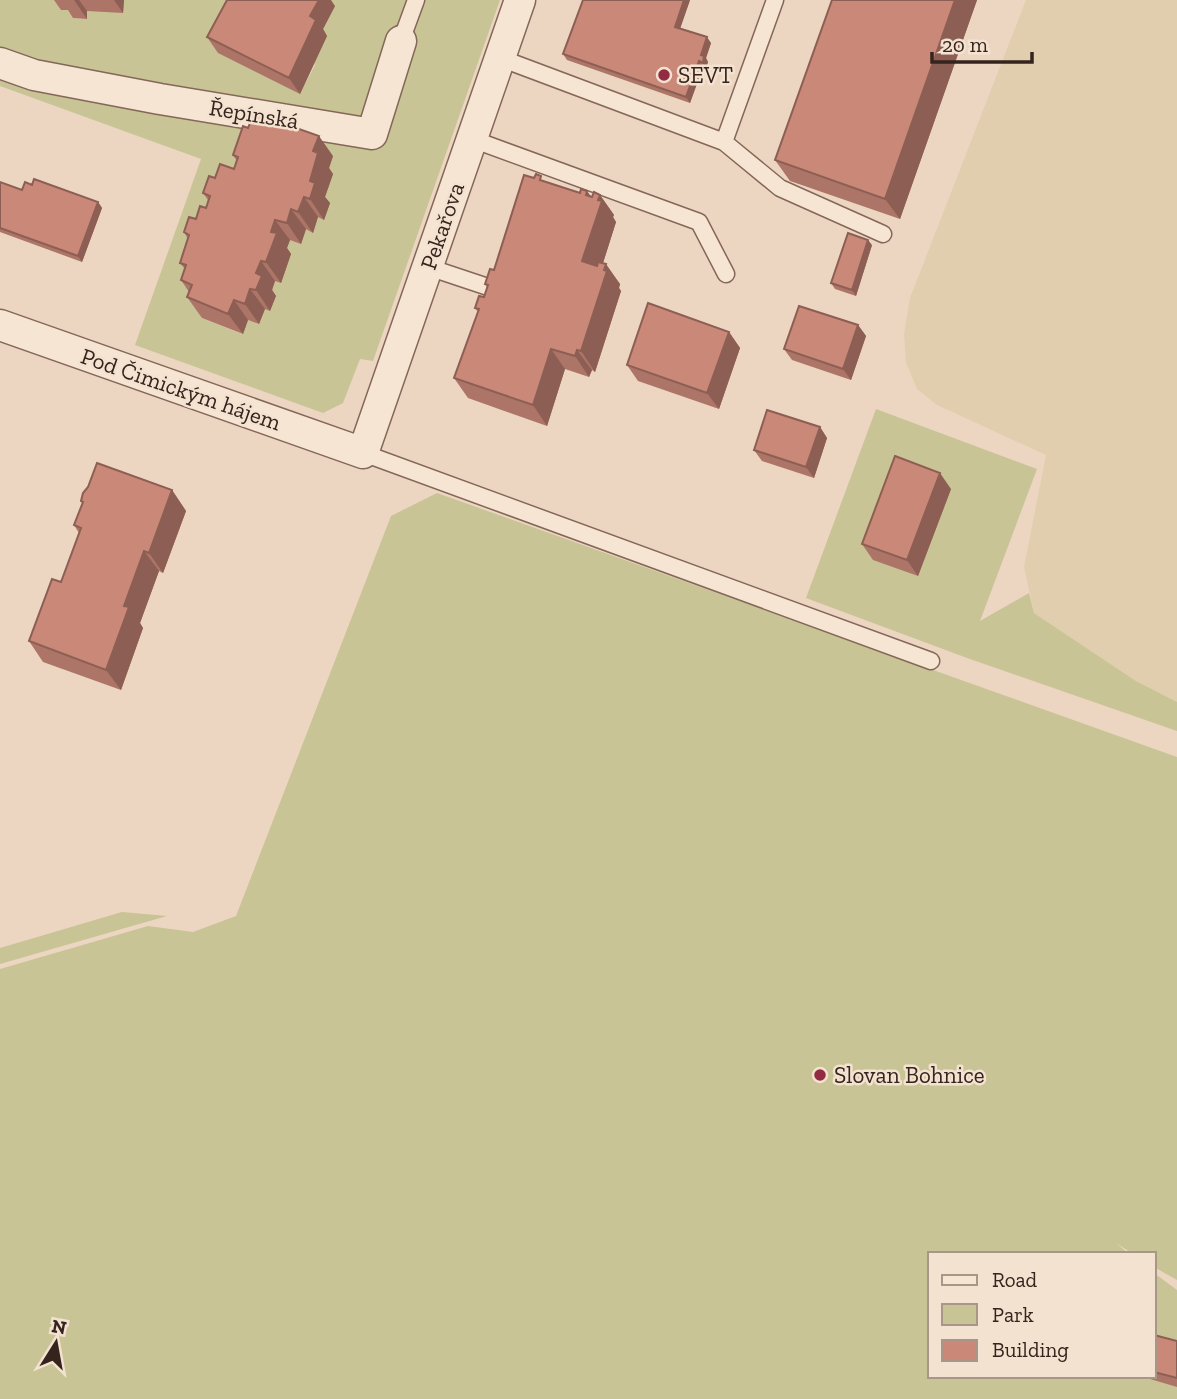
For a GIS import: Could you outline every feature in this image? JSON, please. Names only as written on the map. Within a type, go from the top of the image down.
[{"type":"street","name":"Pekařova","points":[[363,453],[520,0]]},
{"type":"street","name":"Řepínská","points":[[0,63],[34,75],[372,134],[401,41]]},
{"type":"street","name":"Pod Čimickým hájem","points":[[0,325],[363,453]]},
{"type":"lane","name":"Řepínská","points":[[401,41],[416,0]]},
{"type":"lane","points":[[724,142],[775,0]]},
{"type":"lane","points":[[500,58],[724,142],[780,188],[883,234]]},
{"type":"lane","points":[[472,139],[699,222],[726,274]]},
{"type":"lane","points":[[428,267],[503,292]]},
{"type":"lane","points":[[363,453],[931,661]]},
{"type":"shaded area","points":[[1026,0],[1177,0],[1177,702],[1136,681],[1034,613],[1024,567],[1046,455],[937,405],[917,389],[906,363],[904,334],[910,298]]},
{"type":"green space","points":[[0,0],[62,0],[73,11],[73,18],[86,19],[87,11],[124,0],[246,0],[300,93],[315,65],[313,63],[321,32],[323,0],[500,0],[373,361],[360,359],[343,403],[323,413],[135,345],[201,159],[0,86]],"holes":[[[329,186],[313,232],[306,229],[290,240],[286,252],[291,254],[281,282],[275,281],[270,294],[276,297],[270,311],[265,309],[259,324],[248,320],[242,334],[202,318]]]},
{"type":"green space","points":[[876,409],[1037,469],[980,621],[1029,593],[1034,613],[1136,681],[1177,702],[1177,731],[967,658],[806,598]]},
{"type":"green space","points":[[437,493],[1177,757],[1177,1280],[1156,1268],[1156,1252],[1130,1252],[1116,1243],[1127,1252],[928,1252],[928,1378],[1156,1378],[1156,1274],[1177,1290],[1177,1399],[0,1399],[0,969],[148,926],[193,932],[236,916],[391,516]]},
{"type":"green space","points":[[122,912],[167,916],[0,964],[0,948]]},
{"type":"building","points":[[227,0],[319,0],[310,16],[316,20],[289,78],[207,37]]},
{"type":"building","points":[[583,0],[684,0],[675,27],[707,37],[701,55],[704,56],[703,63],[699,61],[686,97],[563,54]]},
{"type":"building","points":[[832,0],[955,0],[885,199],[775,160]]},
{"type":"building","points":[[254,113],[319,136],[313,151],[318,153],[310,181],[315,183],[310,199],[304,197],[298,212],[291,209],[287,223],[275,220],[271,232],[277,233],[266,262],[261,261],[256,273],[262,276],[256,290],[250,289],[245,304],[234,300],[228,314],[187,297],[192,285],[181,280],[186,265],[180,263],[189,235],[184,232],[189,217],[196,219],[200,206],[206,208],[210,196],[203,193],[209,176],[215,178],[220,164],[234,169],[238,157],[233,155],[243,126],[248,128]]},
{"type":"building","points":[[536,174],[541,176],[540,180],[580,193],[581,189],[592,197],[594,192],[600,195],[598,200],[602,201],[582,261],[597,266],[598,262],[606,264],[604,270],[607,271],[581,351],[577,350],[575,356],[551,349],[533,405],[454,378],[479,309],[475,308],[479,296],[484,297],[488,285],[485,284],[490,269],[494,270],[524,175],[534,178]]},
{"type":"building","points":[[34,179],[98,202],[78,256],[0,228],[0,182],[22,190],[25,182],[32,185]]},
{"type":"building","points":[[848,233],[868,240],[852,290],[831,283]]},
{"type":"building","points":[[648,303],[729,332],[707,393],[627,365]]},
{"type":"building","points":[[799,306],[858,325],[843,369],[784,349]]},
{"type":"building","points":[[767,410],[820,427],[806,467],[754,450]]},
{"type":"building","points":[[895,456],[940,473],[907,560],[862,544]]},
{"type":"building","points":[[97,463],[172,490],[149,553],[144,551],[124,606],[129,607],[106,670],[29,641],[52,579],[61,582],[81,528],[74,525],[83,502],[83,493]]},
{"type":"building","points":[[1156,1336],[1177,1341],[1177,1378],[1156,1373]]},
{"type":"place","name":"SEVT","points":[[664,75]]},
{"type":"place","name":"Slovan Bohnice","points":[[820,1075]]}]
